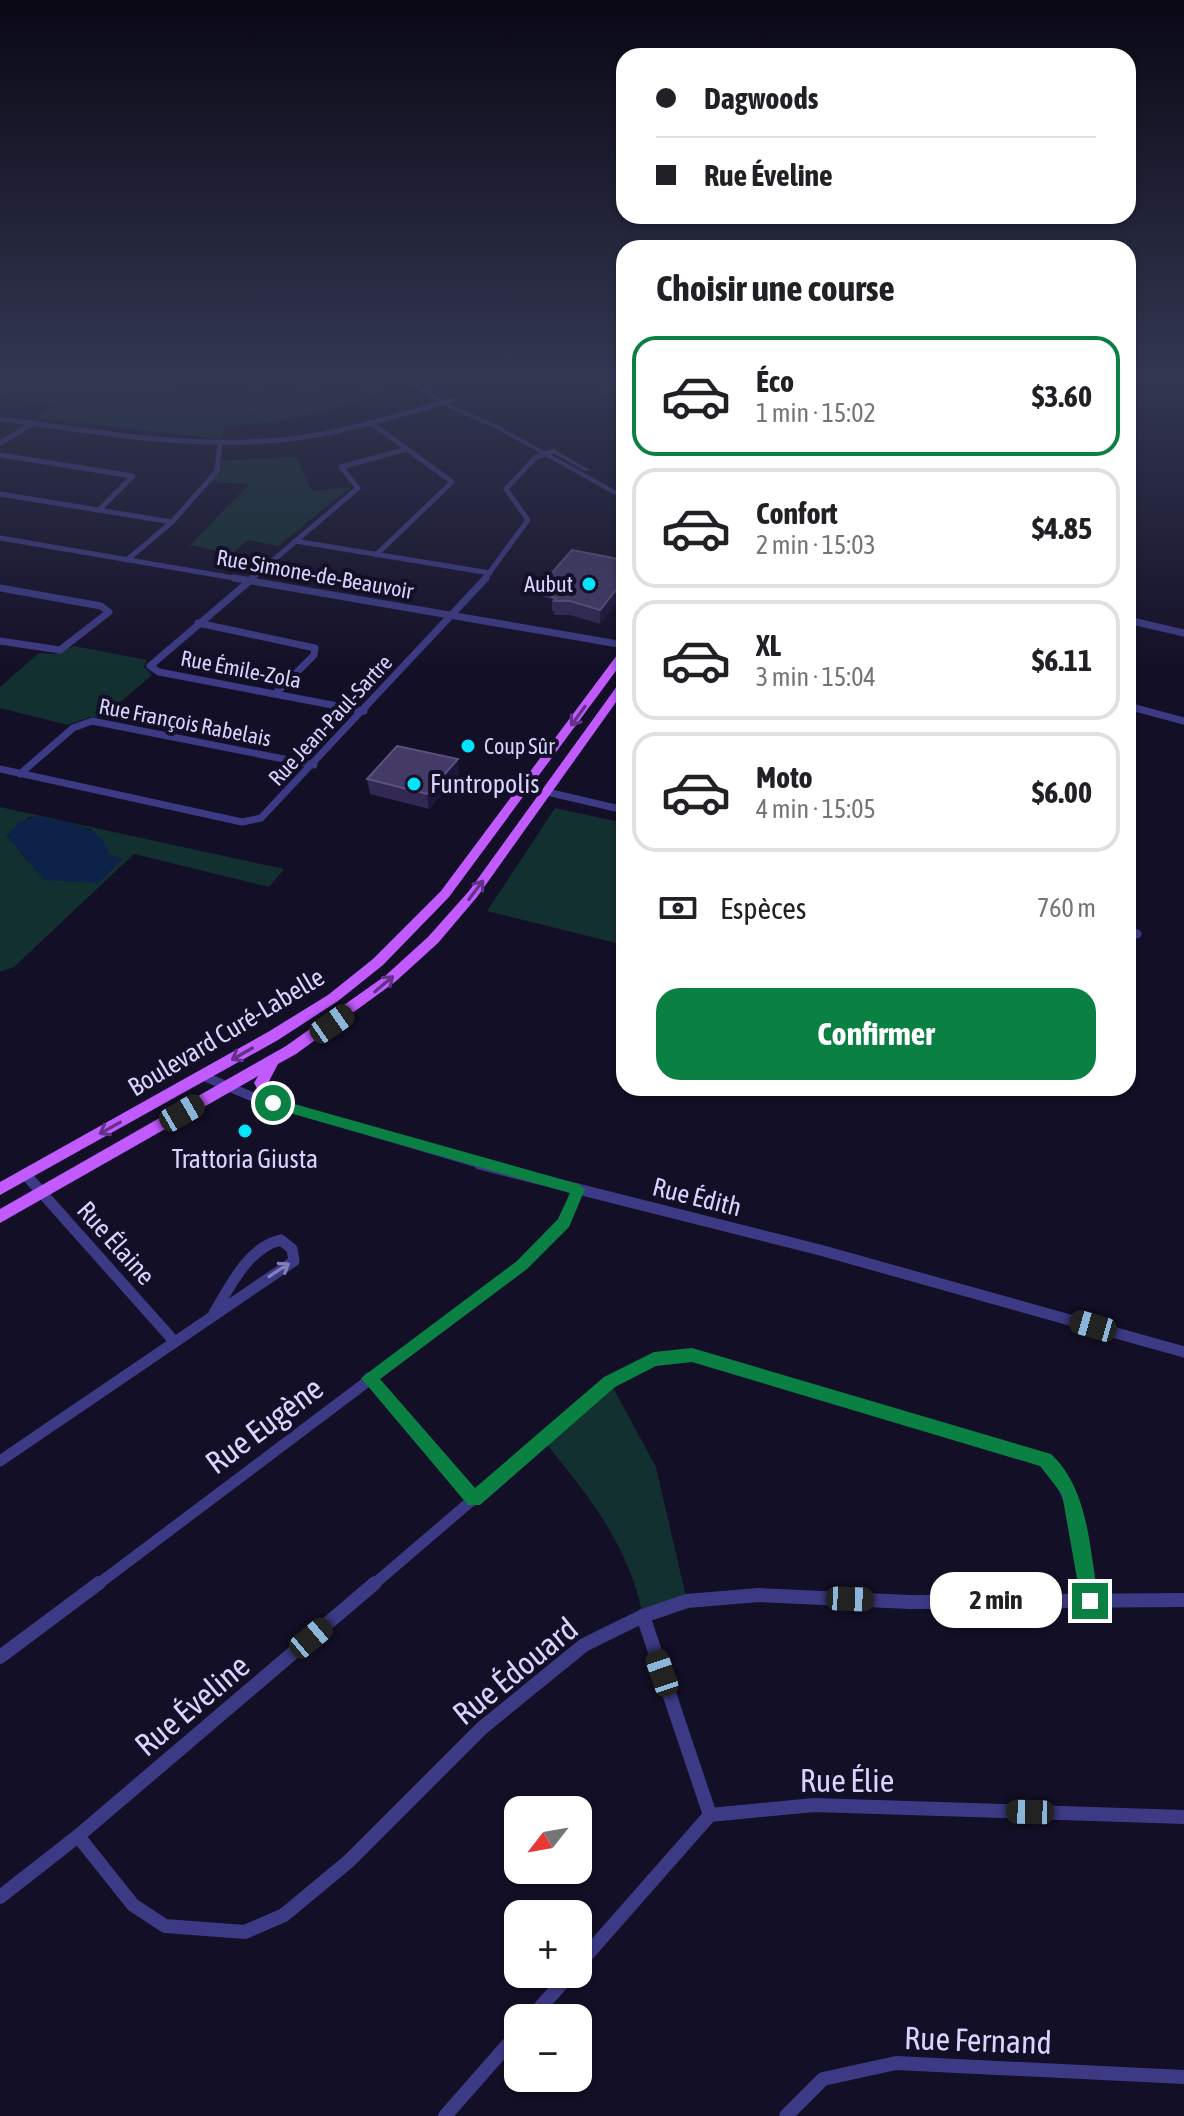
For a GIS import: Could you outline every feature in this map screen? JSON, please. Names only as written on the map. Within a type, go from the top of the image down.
[{"type":"main road","name":"Boulevard Curé-Labelle","points":[[0,1189],[203,1076],[333,998],[378,962],[425,917],[616,664]]},
{"type":"main road","name":"Boulevard Curé-Labelle","points":[[0,1217],[274,1060],[353,1009],[433,940],[473,894],[616,695]]},
{"type":"main road","points":[[273,1103],[261,1083],[274,1060]]},
{"type":"street","points":[[99,510],[131,476]]},
{"type":"street","points":[[127,560],[172,522],[213,476]]},
{"type":"street","name":"Rue Émile-Zola","points":[[350,476],[358,488],[150,667],[159,672],[364,711]]},
{"type":"street","points":[[376,555],[451,484],[441,476]]},
{"type":"street","name":"Rue Jean-Paul-Sartre","points":[[0,769],[249,823],[266,815],[490,573],[528,520],[527,512],[509,499],[506,489],[515,476]]},
{"type":"street","points":[[584,476],[616,494]]},
{"type":"street","points":[[598,476],[616,486]]},
{"type":"street","points":[[0,494],[172,522]]},
{"type":"street","name":"Rue Simone-de-Beauvoir","points":[[0,538],[616,644]]},
{"type":"street","points":[[295,541],[490,573]]},
{"type":"street","points":[[0,588],[101,606],[109,612],[60,650],[0,641]]},
{"type":"street","points":[[1136,622],[1184,633]]},
{"type":"street","points":[[198,623],[315,648],[314,655],[275,694]]},
{"type":"street","points":[[1136,708],[1184,721]]},
{"type":"street","name":"Rue François Rabelais","points":[[20,774],[73,728],[92,721],[314,765]]},
{"type":"street","points":[[547,792],[616,808]]},
{"type":"street","name":"Rue Édith","points":[[203,1076],[273,1103],[478,1164],[820,1250],[1184,1352]]},
{"type":"street","name":"Rue Élaine","points":[[26,1175],[173,1340]]},
{"type":"street","name":"Rue Eugène","points":[[0,1657],[522,1265],[564,1223],[578,1189]]},
{"type":"street","points":[[0,1461],[173,1340],[294,1261],[292,1249],[281,1240],[262,1247],[242,1269],[214,1313]]},
{"type":"street","name":"Rue Éveline","points":[[0,1897],[78,1836],[610,1382],[654,1359],[692,1355],[1045,1460],[1061,1475],[1071,1492],[1090,1601]]},
{"type":"street","points":[[369,1378],[474,1500]]},
{"type":"street","name":"Rue Édouard","points":[[78,1836],[133,1905],[165,1926],[245,1932],[284,1915],[349,1861],[482,1728],[584,1645],[643,1616],[687,1601],[759,1595],[910,1602],[1184,1600]]},
{"type":"street","points":[[592,1949],[710,1815],[643,1616]]},
{"type":"street","name":"Rue Élie","points":[[710,1815],[814,1805],[1184,1817]]},
{"type":"street","points":[[543,2004],[558,1988]]},
{"type":"street","points":[[445,2116],[504,2049]]},
{"type":"street","name":"Rue Fernand","points":[[786,2116],[823,2079],[896,2063],[1184,2077]]},
{"type":"green space","points":[[213,476],[305,476],[312,491],[351,487],[278,546],[248,540],[231,554],[190,545],[249,484],[208,482]]},
{"type":"green space","points":[[74,646],[147,660],[144,667],[152,675],[102,718],[90,717],[68,725],[0,708],[0,687],[39,653],[54,654]]},
{"type":"green space","points":[[0,807],[284,869],[269,887],[134,854],[14,967],[0,972]],"holes":[[[29,817],[91,829],[109,855],[122,859],[29,863],[7,835]]]},
{"type":"green space","points":[[555,808],[616,821],[616,943],[487,911]]},
{"type":"green space","points":[[610,1382],[656,1467],[687,1601],[643,1616],[628,1566],[617,1543],[591,1502],[544,1441]]},
{"type":"water","points":[[38,816],[91,831],[106,845],[109,855],[123,859],[98,883],[44,880],[7,836],[19,822]]},
{"type":"building","name":"Aubut","points":[[572,550],[616,558],[616,590],[600,610],[570,601],[554,601],[556,598],[552,597],[560,588],[542,584]]},
{"type":"building","points":[[397,746],[458,759],[427,794],[367,779]]},
{"type":"place","name":"Aubut","points":[[589,584]]},
{"type":"place","name":"Coup Sûr","points":[[468,746]]},
{"type":"place","name":"Funtropolis","points":[[414,784]]},
{"type":"place","name":"Trattoria Giusta","points":[[245,1131]]},
{"type":"route","points":[[273,1103],[478,1164],[578,1189],[564,1223],[522,1265],[369,1378],[474,1500],[610,1382],[654,1359],[692,1355],[1045,1460],[1061,1475],[1071,1492],[1090,1601]]}]
